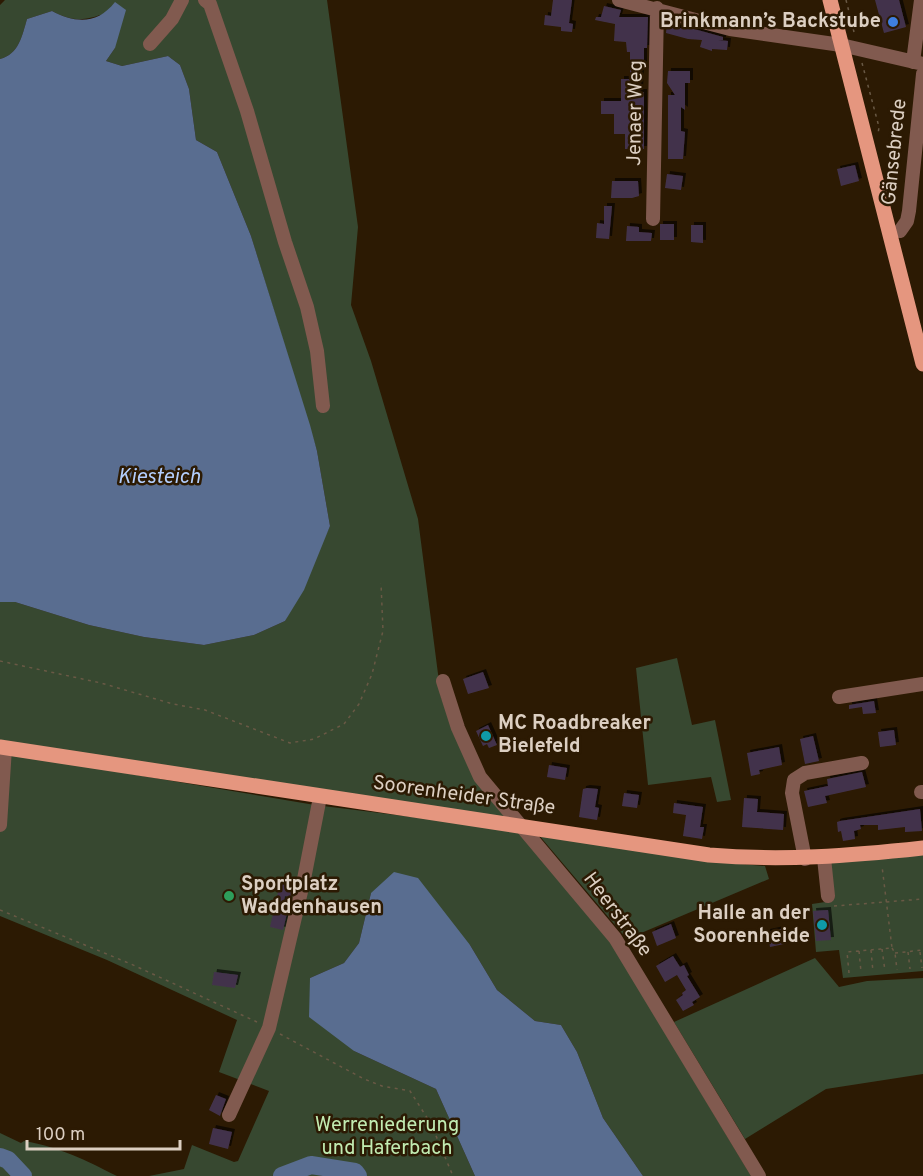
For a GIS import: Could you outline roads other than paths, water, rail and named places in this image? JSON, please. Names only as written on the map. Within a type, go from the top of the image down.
[{"type":"main road","points":[[830,0],[923,364]]},
{"type":"main road","name":"Soorenheider Straße","points":[[3,747],[710,855],[756,859],[805,859],[923,848]]},
{"type":"street","points":[[150,44],[172,19],[182,0]]},
{"type":"street","points":[[206,0],[210,4],[247,111],[285,242],[307,307],[317,351],[323,406]]},
{"type":"street","points":[[619,0],[657,8],[730,29],[841,45],[918,63],[921,0]]},
{"type":"street","name":"Jenaer Weg","points":[[653,219],[657,8]]},
{"type":"street","name":"Gänsebrede","points":[[900,231],[907,221],[909,211],[923,74]]},
{"type":"street","name":"Heerstraße","points":[[443,681],[458,728],[480,777],[615,938],[759,1176]]},
{"type":"street","points":[[839,697],[923,684]]},
{"type":"street","points":[[0,825],[3,747]]},
{"type":"street","points":[[805,859],[792,793],[794,780],[805,773],[862,763]]},
{"type":"street","points":[[229,1115],[269,1028],[304,879],[320,797]]},
{"type":"street","points":[[824,858],[828,896]]},
{"type":"water","name":"Kiesteich","points":[[115,2],[126,10],[115,48],[106,61],[122,66],[168,56],[180,65],[189,89],[196,140],[217,152],[251,236],[310,425],[317,451],[330,526],[304,590],[285,621],[254,635],[204,645],[144,637],[89,625],[15,602],[0,602],[0,59],[16,49],[27,19],[52,11],[69,18],[85,20],[101,15]]},
{"type":"water","points":[[394,872],[418,878],[470,945],[497,990],[535,1021],[561,1025],[577,1052],[603,1118],[643,1176],[475,1176],[436,1089],[354,1051],[309,1017],[310,978],[344,963],[359,943],[371,893]]},
{"type":"waterway","points":[[0,1157],[8,1160],[23,1176]]},
{"type":"waterway","points":[[282,1176],[311,1165],[355,1172],[358,1176]]},
{"type":"place","name":"Brinkmann’s Backstube","points":[[893,22]]},
{"type":"place","name":"MC Roadbreaker Bielefeld","points":[[486,736]]},
{"type":"place","name":"Sportplatz Waddenhausen","points":[[229,896]]},
{"type":"place","name":"Halle an der Soorenheide","points":[[822,925]]},
{"type":"park label","name":"Werreniederung und Haferbach","points":[[387,1138]]}]
